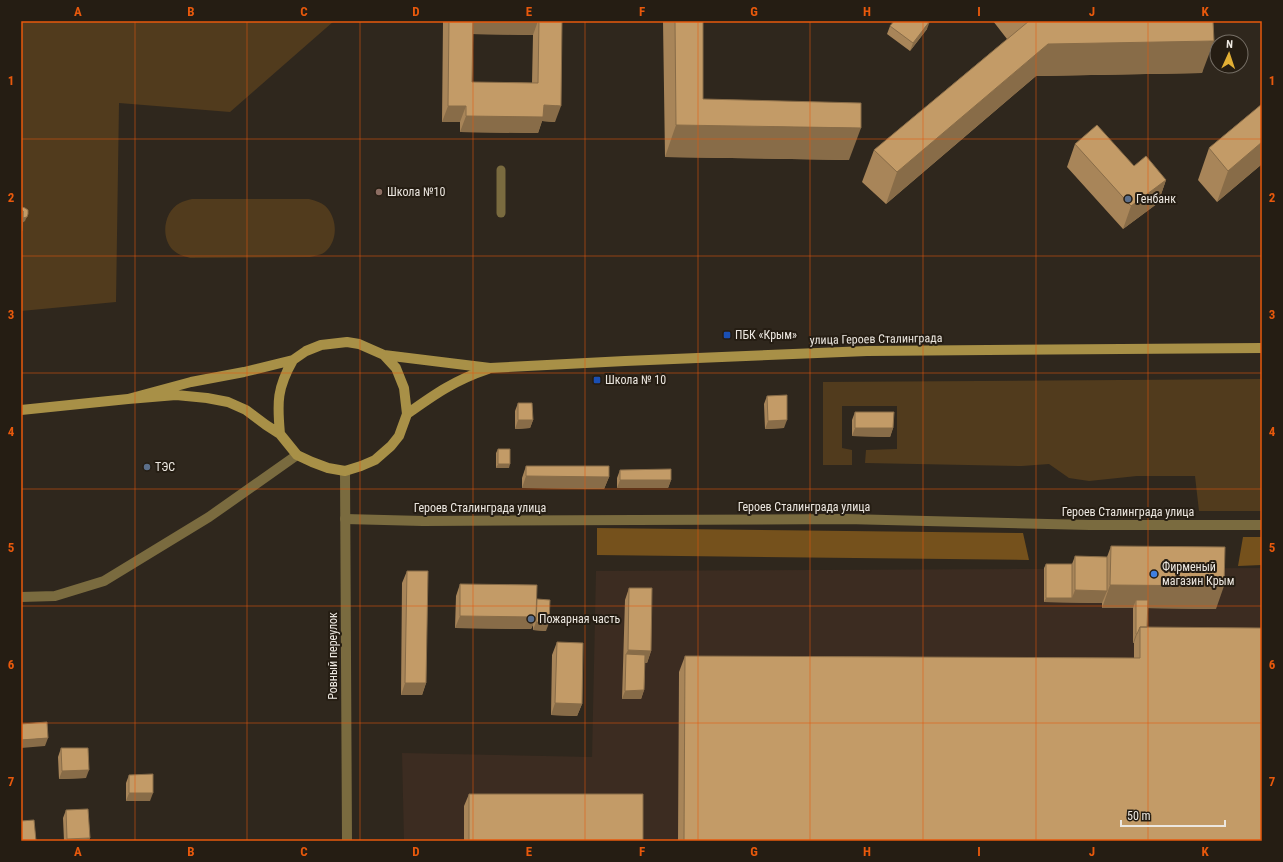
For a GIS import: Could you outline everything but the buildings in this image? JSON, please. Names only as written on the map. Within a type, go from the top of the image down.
[{"type":"main road","points":[[21,410],[176,395],[207,398],[228,402],[246,410],[280,434],[297,454],[328,468],[345,471],[374,460],[392,446],[399,436],[407,414],[405,394],[396,368],[384,355],[359,344],[334,343],[321,345],[306,351],[293,360],[244,372],[191,382],[128,399]]},
{"type":"main road","name":"улица Героев Сталинграда","points":[[384,355],[490,368],[867,350],[1262,348]]},
{"type":"main road","points":[[280,434],[278,410],[279,390],[284,376],[293,360]]},
{"type":"main road","name":"улица Героев Сталинграда","points":[[407,414],[444,388],[466,376],[490,368]]},
{"type":"street","points":[[501,170],[501,213]]},
{"type":"street","points":[[21,597],[54,596],[104,581],[209,517],[297,454]]},
{"type":"street","name":"Ровный переулок","points":[[345,471],[347,841]]},
{"type":"street","name":"Героев Сталинграда улица","points":[[345,519],[423,521],[846,519],[1083,525],[1262,525]]},
{"type":"shaded area","points":[[21,21],[334,21],[230,112],[119,103],[116,302],[21,311]]},
{"type":"shaded area","points":[[192,199],[309,199],[317,201],[326,207],[331,214],[335,226],[334,237],[329,248],[325,252],[320,255],[310,257],[190,258],[173,250],[169,245],[165,232],[167,218],[170,212],[180,203]]},
{"type":"shaded area","points":[[1262,379],[1262,511],[1199,511],[1195,476],[1137,476],[1089,481],[1069,478],[1049,464],[1022,466],[865,463],[866,450],[897,449],[897,406],[842,406],[842,448],[852,450],[852,465],[823,465],[823,382]]},
{"type":"shaded area","points":[[597,528],[1023,533],[1029,560],[597,555]]},
{"type":"shaded area","points":[[1243,537],[1262,537],[1262,565],[1238,566]]},
{"type":"shaded area","points":[[1262,568],[1262,841],[404,841],[402,753],[592,757],[596,571]]},
{"type":"place","name":"Школа №10","points":[[379,192]]},
{"type":"place","name":"Генбанк","points":[[1128,199]]},
{"type":"place","name":"ПБК «Крым»","points":[[727,335]]},
{"type":"place","name":"Школа № 10","points":[[597,380]]},
{"type":"place","name":"ТЭС","points":[[147,467]]},
{"type":"place","name":"Фирменый магазин Крым","points":[[1154,574]]},
{"type":"place","name":"Пожарная часть","points":[[531,619]]}]
